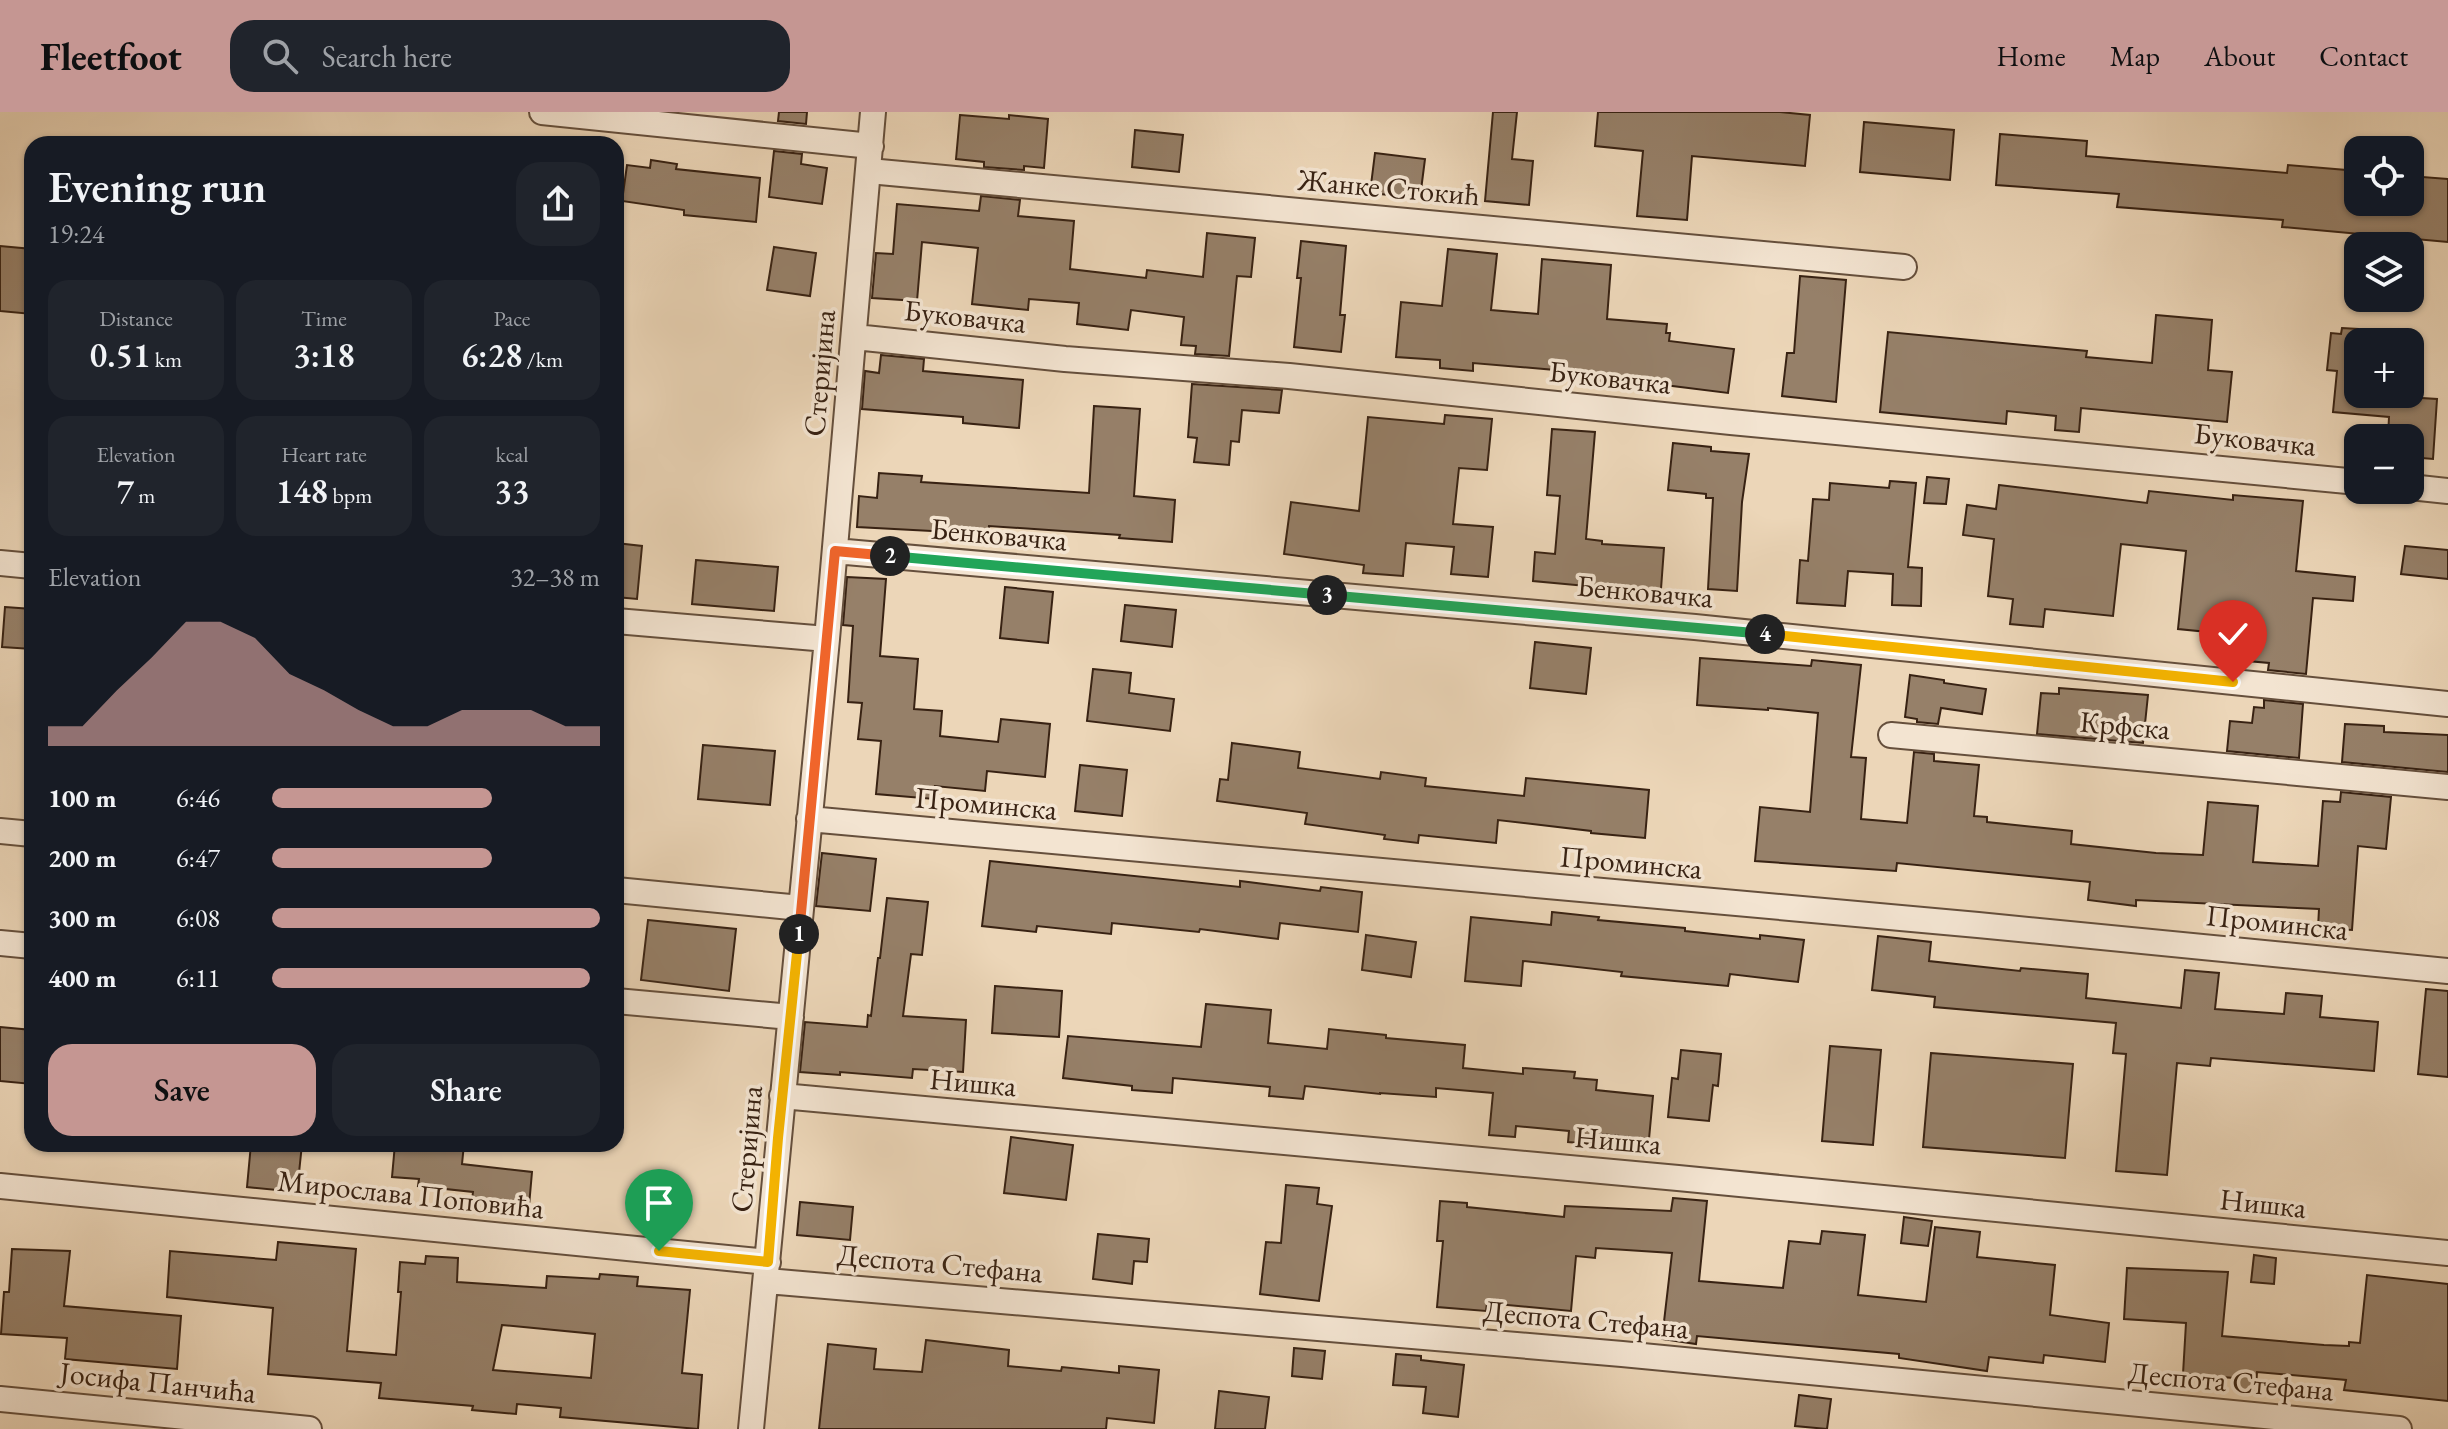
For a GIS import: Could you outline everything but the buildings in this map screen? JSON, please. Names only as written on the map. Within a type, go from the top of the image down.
[{"type":"street","points":[[542,112],[871,146]]},
{"type":"street","name":"Стеријина","points":[[751,1429],[855,337],[873,112]]},
{"type":"street","name":"Жанке Стокић","points":[[869,171],[1904,267]]},
{"type":"street","name":"Буковачка","points":[[855,337],[1065,359],[1289,376],[2344,481]]},
{"type":"street","points":[[2424,488],[2448,491]]},
{"type":"street","name":"Бенковачка","points":[[835,551],[1695,627],[2448,704]]},
{"type":"street","points":[[0,563],[24,565]]},
{"type":"street","points":[[624,622],[827,639]]},
{"type":"street","name":"Крфска","points":[[1891,735],[2448,787]]},
{"type":"street","name":"Проминска","points":[[809,819],[1978,925],[2448,971]]},
{"type":"street","points":[[0,831],[24,833]]},
{"type":"street","points":[[624,891],[801,908]]},
{"type":"street","points":[[0,943],[24,945]]},
{"type":"street","points":[[624,1002],[791,1017]]},
{"type":"street","name":"Нишка","points":[[782,1096],[1678,1178],[2448,1253]]},
{"type":"street","name":"Мирослава Поповића","points":[[0,1186],[768,1271]]},
{"type":"street","name":"Деспота Стефана","points":[[768,1271],[2399,1429]]},
{"type":"street","name":"Јосифа Панчића","points":[[0,1399],[309,1429]]},
{"type":"route","points":[[659,1251],[768,1262],[835,551],[1695,627],[2233,682]]}]
